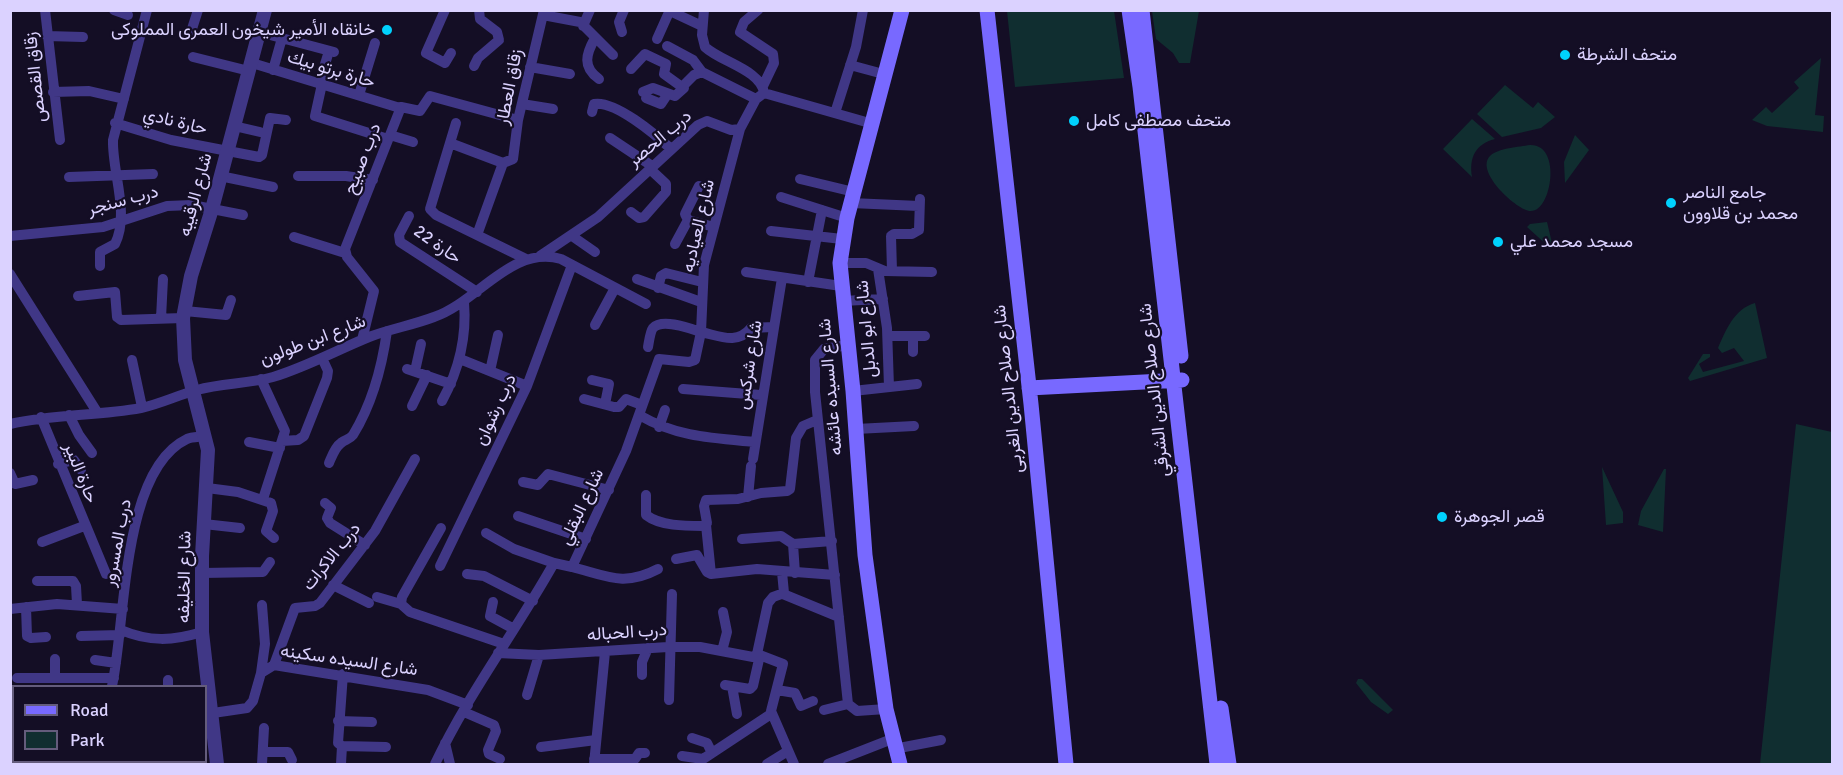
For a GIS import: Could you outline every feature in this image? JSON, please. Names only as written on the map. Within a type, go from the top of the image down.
[{"type":"main road","name":"شارع السيده عائشه","points":[[900,765],[886,709],[863,536],[853,391],[841,294],[840,263],[851,204],[887,75],[902,10]]},
{"type":"main road","name":"شارع صلاح الدين الغربى","points":[[987,10],[1029,388],[1066,765]]},
{"type":"main road","name":"شارع صلاح الدين الشرقي","points":[[1129,10],[1229,765]]},
{"type":"main road","name":"شارع صلاح الدين الشرقي","points":[[1142,10],[1217,765]]},
{"type":"main road","points":[[1029,388],[1178,380]]},
{"type":"street","name":"زقاق القصص","points":[[45,10],[60,140]]},
{"type":"street","points":[[114,10],[128,15]]},
{"type":"street","points":[[100,266],[100,252],[115,244],[121,220],[114,174],[113,140],[147,10]]},
{"type":"street","points":[[191,32],[198,10]]},
{"type":"street","name":"شارع الرقيبه","points":[[191,391],[184,360],[184,314],[191,276],[212,209],[265,10]]},
{"type":"street","points":[[445,10],[426,53],[445,63],[451,53]]},
{"type":"street","points":[[474,66],[478,58],[499,40],[497,32],[480,19],[479,10]]},
{"type":"street","points":[[583,26],[590,10]]},
{"type":"street","points":[[622,32],[619,22],[624,10]]},
{"type":"street","points":[[704,10],[702,26],[705,48],[756,78],[761,93]]},
{"type":"street","points":[[740,129],[761,93],[774,63],[773,54],[740,32],[744,22],[758,10]]},
{"type":"street","points":[[835,113],[850,65],[863,10]]},
{"type":"street","points":[[657,39],[670,11],[702,26]]},
{"type":"street","points":[[544,13],[575,20],[612,55]]},
{"type":"street","name":"زقاق العطار","points":[[477,235],[503,164],[513,159],[516,153],[518,120],[544,13]]},
{"type":"street","points":[[259,32],[332,51],[320,84],[315,116],[413,142]]},
{"type":"street","points":[[47,36],[83,37]]},
{"type":"street","points":[[273,70],[282,38]]},
{"type":"street","points":[[595,38],[588,51],[587,66],[589,72],[599,79]]},
{"type":"street","points":[[359,95],[375,43]]},
{"type":"street","points":[[667,46],[693,60],[702,72],[761,93],[873,124]]},
{"type":"street","points":[[632,69],[645,54],[650,54],[666,64],[664,74],[684,87]]},
{"type":"street","name":"حارة برتو بيك","points":[[194,57],[273,70],[400,108]]},
{"type":"street","points":[[850,65],[887,75]]},
{"type":"street","points":[[530,67],[570,74]]},
{"type":"street","points":[[644,95],[661,104],[667,95],[680,94],[694,75],[702,72]]},
{"type":"street","points":[[53,92],[89,91],[124,99]]},
{"type":"street","name":"درب صبيح","points":[[345,253],[400,108],[420,111],[430,96],[518,120]]},
{"type":"street","points":[[522,104],[553,109]]},
{"type":"street","points":[[592,112],[594,104],[607,106],[633,119],[671,149]]},
{"type":"street","name":"حارة نادي","points":[[116,123],[171,140],[261,156],[270,118],[286,120]]},
{"type":"street","name":"درب الحصر","points":[[539,256],[598,217],[671,149],[704,122],[711,122],[731,130],[740,129]]},
{"type":"street","points":[[456,123],[430,208],[436,215],[526,259]]},
{"type":"street","points":[[234,126],[260,132]]},
{"type":"street","name":"شارع العياديه","points":[[700,332],[702,282],[740,129]]},
{"type":"street","points":[[610,138],[651,167],[666,184],[666,192],[644,217],[639,218],[631,212]]},
{"type":"street","points":[[450,143],[503,164]]},
{"type":"street","points":[[69,177],[153,174]]},
{"type":"street","points":[[220,176],[273,187]]},
{"type":"street","points":[[298,176],[346,176],[373,180]]},
{"type":"street","points":[[800,179],[851,204]]},
{"type":"street","points":[[699,186],[685,214],[688,220],[714,227]]},
{"type":"street","points":[[781,197],[822,210],[851,204],[919,202],[916,233],[891,236],[892,271]]},
{"type":"street","name":"درب سنجر","points":[[10,236],[103,227],[168,206],[212,209],[243,215]]},
{"type":"street","points":[[808,282],[822,210]]},
{"type":"street","name":"حارة 22","points":[[409,216],[399,236],[400,242],[477,292]]},
{"type":"street","points":[[675,244],[688,220]]},
{"type":"street","points":[[771,231],[843,239]]},
{"type":"street","points":[[572,236],[595,252]]},
{"type":"street","points":[[294,237],[345,253],[363,280],[374,291],[362,340]]},
{"type":"street","points":[[539,256],[550,256],[572,265],[646,304]]},
{"type":"street","name":"شارع ابن طولون","points":[[10,424],[41,417],[142,407],[191,391],[261,379],[322,358],[362,340],[436,316],[464,302],[526,259],[539,256]]},
{"type":"street","points":[[840,263],[866,262],[878,269],[932,272]]},
{"type":"street","name":"درب رشوان","points":[[440,566],[527,386],[572,265]]},
{"type":"street","name":"شارع ابو الدبل","points":[[878,269],[888,336],[889,387]]},
{"type":"street","points":[[746,272],[808,282],[841,294],[883,299]]},
{"type":"street","points":[[658,288],[662,276],[666,273],[702,282]]},
{"type":"street","points":[[10,274],[97,412]]},
{"type":"street","name":"شارع شركس","points":[[748,497],[761,395],[782,278]]},
{"type":"street","points":[[161,318],[163,279]]},
{"type":"street","points":[[637,279],[701,302]]},
{"type":"street","points":[[595,325],[615,288]]},
{"type":"street","points":[[78,296],[114,291],[117,295],[120,320],[161,318],[184,314],[226,315],[231,300]]},
{"type":"street","points":[[442,401],[460,359],[465,320],[464,302]]},
{"type":"street","points":[[648,347],[653,329],[670,323],[700,332],[738,339],[742,338],[751,328],[773,327]]},
{"type":"street","points":[[329,463],[338,445],[350,439],[354,433],[369,402],[380,370],[387,332]]},
{"type":"street","name":"شارع البقلي","points":[[435,765],[445,742],[501,648],[533,601],[554,563],[572,567],[609,490],[659,358],[689,362],[695,360],[700,332]]},
{"type":"street","points":[[490,371],[498,334]]},
{"type":"street","points":[[888,336],[925,336]]},
{"type":"street","points":[[913,336],[913,352]]},
{"type":"street","points":[[421,344],[411,370],[451,384]]},
{"type":"street","points":[[848,345],[824,349],[815,360],[817,420],[848,704],[857,711],[886,709]]},
{"type":"street","points":[[249,442],[281,445],[304,436],[327,378],[328,371],[322,358]]},
{"type":"street","points":[[460,359],[527,386]]},
{"type":"street","points":[[132,360],[142,407]]},
{"type":"street","points":[[412,406],[427,375]]},
{"type":"street","points":[[261,379],[285,430],[263,499]]},
{"type":"street","points":[[592,380],[609,384],[605,404]]},
{"type":"street","points":[[853,391],[917,384]]},
{"type":"street","points":[[683,389],[719,397],[761,395]]},
{"type":"street","name":"شارع الخليفه","points":[[191,391],[205,436],[207,488],[202,573],[202,632],[211,718],[211,743],[217,765]]},
{"type":"street","points":[[584,399],[619,407],[626,399],[659,427],[693,436],[755,442]]},
{"type":"street","points":[[659,427],[665,410]]},
{"type":"street","points":[[69,415],[78,435],[92,453]]},
{"type":"street","name":"حارة البير","points":[[41,417],[58,464],[106,574]]},
{"type":"street","points":[[711,574],[704,506],[706,500],[748,497],[790,489],[796,438],[802,426],[817,420]]},
{"type":"street","points":[[856,429],[914,426]]},
{"type":"street","name":"درب المسرور","points":[[113,682],[133,534],[145,490],[155,470],[170,452],[188,439],[205,436]]},
{"type":"street","name":"درب الاكرات","points":[[274,664],[295,608],[317,605],[365,545],[415,459]]},
{"type":"street","points":[[58,464],[74,460],[81,470]]},
{"type":"street","points":[[10,473],[15,484],[33,480]]},
{"type":"street","points":[[523,482],[538,485],[548,474],[609,490]]},
{"type":"street","points":[[207,488],[238,492],[263,499],[273,507],[266,531],[274,538]]},
{"type":"street","points":[[646,495],[646,514],[651,519],[681,525],[706,525]]},
{"type":"street","points":[[325,503],[331,508],[327,518],[330,523],[365,545]]},
{"type":"street","points":[[518,516],[586,539]]},
{"type":"street","points":[[204,524],[240,528]]},
{"type":"street","points":[[42,542],[84,526]]},
{"type":"street","points":[[401,604],[402,597],[438,527],[456,535]]},
{"type":"street","points":[[486,533],[514,549],[554,563]]},
{"type":"street","points":[[742,539],[781,536],[793,544],[831,541]]},
{"type":"street","points":[[793,544],[795,573]]},
{"type":"street","points":[[676,559],[697,555],[707,572],[711,574],[757,568],[835,575]]},
{"type":"street","points":[[202,573],[262,572],[270,562]]},
{"type":"street","points":[[572,567],[605,577],[629,580],[642,578],[658,569]]},
{"type":"street","points":[[782,572],[783,594]]},
{"type":"street","points":[[467,574],[484,576],[533,601]]},
{"type":"street","points":[[37,581],[73,581],[76,586],[77,604]]},
{"type":"street","name":"درب الحباله","points":[[333,585],[373,600],[401,604],[410,612],[501,648],[539,655],[668,646],[722,651],[753,657],[758,655],[783,664],[771,714]]},
{"type":"street","points":[[669,700],[668,646],[672,594]]},
{"type":"street","points":[[737,714],[729,686],[750,689],[753,686],[768,603],[773,597],[783,594],[838,617]]},
{"type":"street","points":[[494,602],[490,616],[492,619],[514,629]]},
{"type":"street","points":[[10,609],[77,604],[123,609]]},
{"type":"street","points":[[261,673],[266,644],[262,605]]},
{"type":"street","points":[[26,607],[27,636],[46,637]]},
{"type":"street","points":[[722,651],[727,632],[723,612]]},
{"type":"street","points":[[81,636],[121,633],[154,640],[171,639],[202,632]]},
{"type":"street","points":[[642,675],[642,662],[648,648]]},
{"type":"street","points":[[605,652],[594,762],[635,759],[639,753],[645,753]]},
{"type":"street","points":[[527,695],[539,655]]},
{"type":"street","points":[[55,659],[55,678]]},
{"type":"street","points":[[95,660],[116,663]]},
{"type":"street","name":"شارع السيده سكينه","points":[[211,718],[248,708],[253,701],[261,673],[274,664],[439,692],[494,725],[496,731],[488,750],[489,754],[500,759]]},
{"type":"street","points":[[341,765],[342,746],[336,739],[343,674]]},
{"type":"street","points":[[17,678],[113,682]]},
{"type":"street","points":[[777,690],[795,693],[801,706],[813,701]]},
{"type":"street","points":[[824,710],[848,704]]},
{"type":"street","points":[[682,756],[708,756],[771,714],[794,765]]},
{"type":"street","points":[[338,721],[372,722]]},
{"type":"street","points":[[262,765],[264,728]]},
{"type":"street","points":[[692,738],[706,743],[708,756]]},
{"type":"street","points":[[832,764],[893,744],[941,740]]},
{"type":"street","points":[[541,747],[559,742],[596,741]]},
{"type":"street","points":[[445,742],[450,765]]},
{"type":"street","points":[[342,746],[386,747]]},
{"type":"street","points":[[773,763],[788,751]]},
{"type":"street","points":[[263,752],[288,752],[292,760]]},
{"type":"green space","points":[[1007,11],[1114,11],[1124,78],[1015,87]]},
{"type":"green space","points":[[1152,11],[1199,11],[1190,63],[1179,63],[1173,53],[1156,39]]},
{"type":"green space","points":[[1821,58],[1815,115],[1824,116],[1823,132],[1767,126],[1752,120],[1766,107],[1772,113],[1799,88],[1794,82]]},
{"type":"green space","points":[[1505,85],[1533,108],[1538,102],[1555,117],[1541,128],[1502,137],[1477,114]]},
{"type":"green space","points":[[1472,119],[1495,139],[1478,148],[1473,158],[1472,177],[1443,149]]},
{"type":"green space","points":[[1575,135],[1589,150],[1565,183],[1564,162]]},
{"type":"green space","points":[[1530,145],[1540,148],[1547,155],[1550,165],[1548,190],[1544,201],[1538,208],[1531,211],[1517,205],[1500,190],[1488,171],[1487,163],[1490,156],[1498,151]]},
{"type":"green space","points":[[1547,222],[1552,243],[1548,246],[1527,227],[1530,224]]},
{"type":"green space","points":[[1755,303],[1767,358],[1690,381],[1688,378],[1703,354],[1710,354],[1710,357],[1699,364],[1703,372],[1744,361],[1734,348],[1722,353],[1718,348],[1736,315]]},
{"type":"green space","points":[[1796,424],[1832,432],[1832,764],[1760,764]]},
{"type":"green space","points":[[1602,467],[1623,512],[1623,523],[1606,525]]},
{"type":"green space","points":[[1666,469],[1663,532],[1638,525],[1641,511]]},
{"type":"green space","points":[[1358,679],[1362,679],[1393,710],[1388,714],[1371,702],[1356,683]]},
{"type":"place","name":"خانقاه الأمير شيخون العمرى المملوكى","points":[[387,30]]},
{"type":"place","name":"متحف الشرطة","points":[[1565,55]]},
{"type":"place","name":"متحف مصطفى كامل","points":[[1074,121]]},
{"type":"place","name":"جامع الناصر محمد بن قلاوون","points":[[1671,203]]},
{"type":"place","name":"مسجد محمد علي","points":[[1498,242]]},
{"type":"place","name":"قصر الجوهرة","points":[[1442,517]]}]
